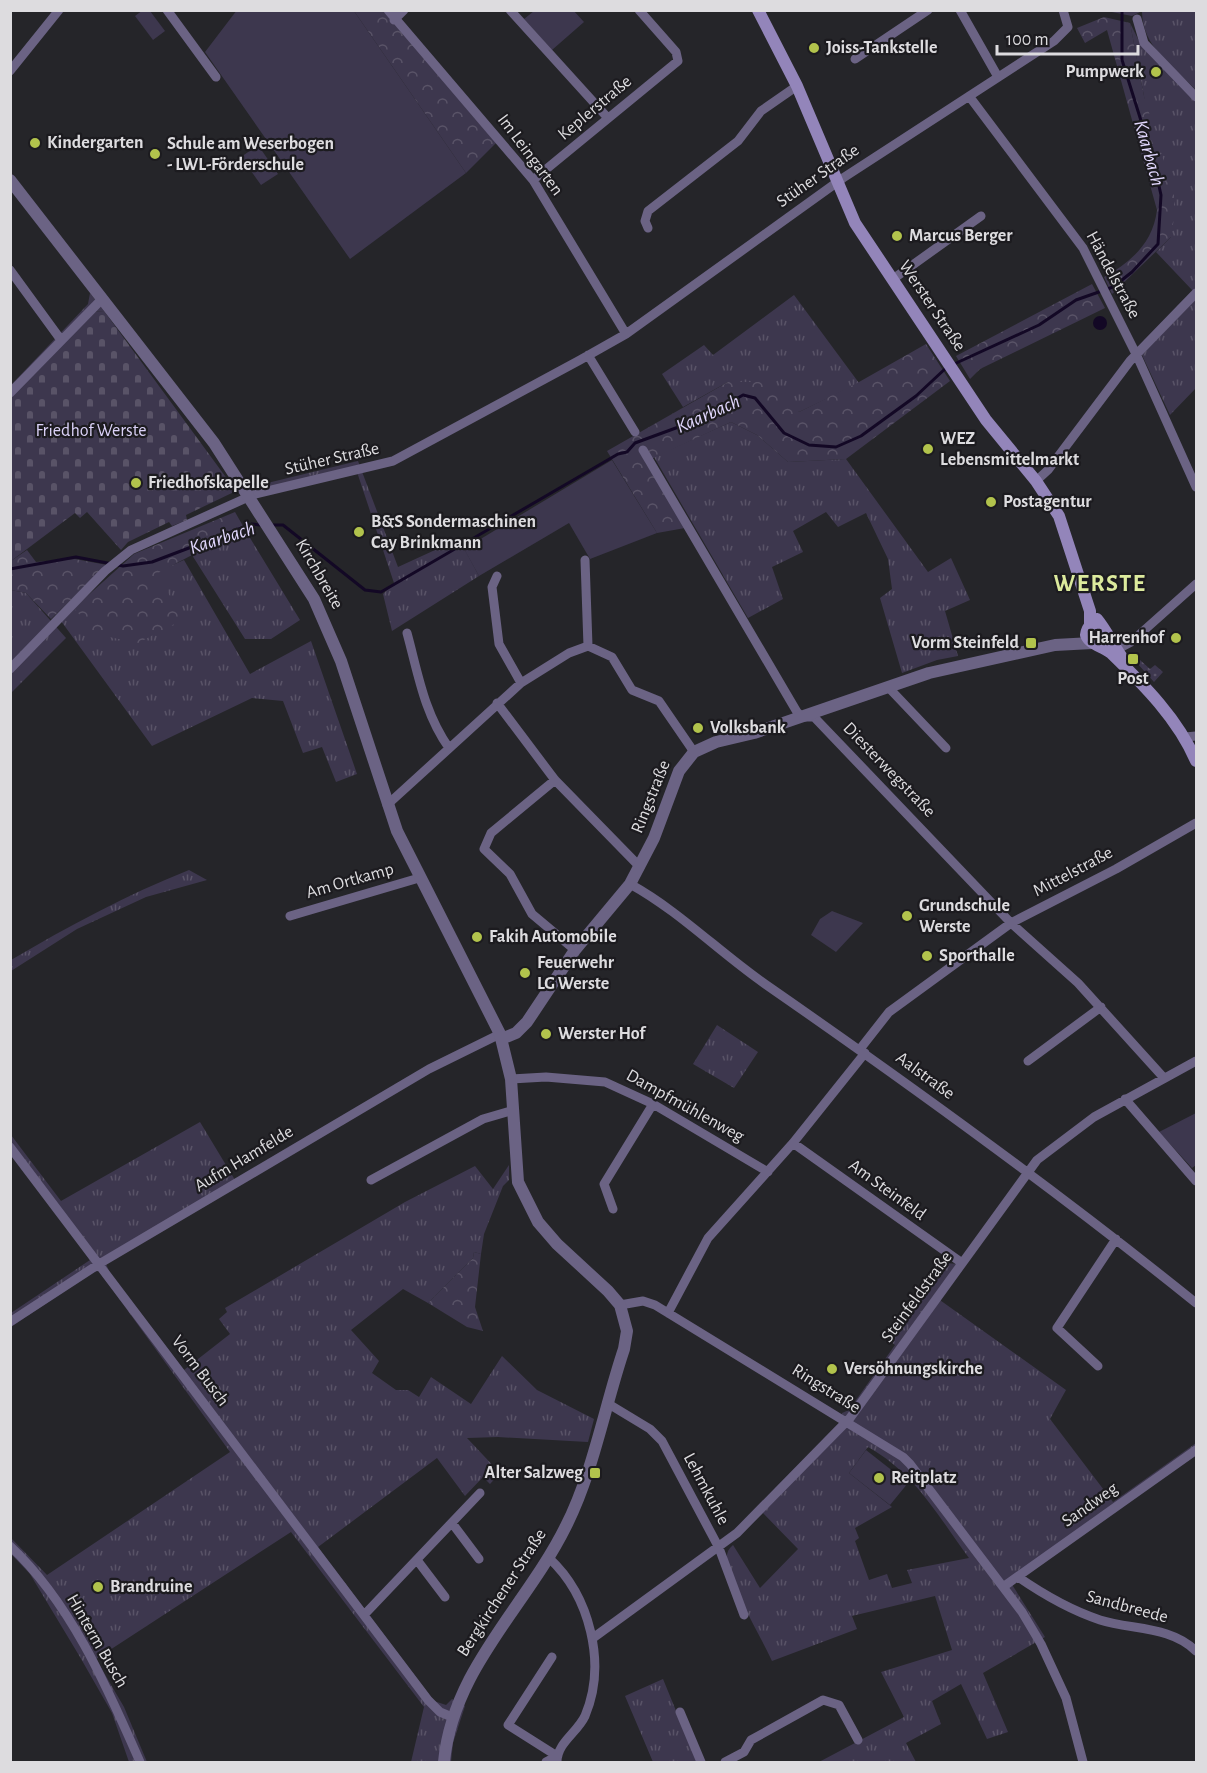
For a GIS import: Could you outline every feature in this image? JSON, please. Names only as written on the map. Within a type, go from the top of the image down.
[{"type":"main road","name":"Werster Straße","points":[[759,10],[797,86],[855,223],[993,430],[1036,481],[1059,516],[1090,611],[1093,625],[1086,635],[1094,644],[1106,649],[1191,737],[1197,761]]},
{"type":"main road","name":"Werster Straße","points":[[1093,625],[1106,628],[1107,635],[1116,650],[1139,682]]},
{"type":"main road","points":[[1094,644],[1104,642],[1107,635]]},
{"type":"street","points":[[10,71],[59,10]]},
{"type":"street","points":[[181,10],[170,14],[216,77]]},
{"type":"street","name":"Im Leingarten","points":[[388,10],[394,20],[533,180],[626,334]]},
{"type":"street","points":[[394,20],[404,10]]},
{"type":"street","points":[[510,10],[607,117]]},
{"type":"street","name":"Keplerstraße","points":[[533,180],[678,61],[676,52],[639,10]]},
{"type":"street","points":[[855,59],[928,10]]},
{"type":"street","points":[[960,10],[998,77]]},
{"type":"street","name":"Stüher Straße","points":[[10,669],[105,571],[131,550],[249,496],[393,461],[626,334],[836,182],[1054,41],[1068,27],[1063,10]]},
{"type":"street","points":[[1137,20],[1144,43],[1197,97]]},
{"type":"street","points":[[648,228],[645,221],[648,211],[738,141],[761,111],[797,86]]},
{"type":"street","name":"Händelstraße","points":[[969,96],[1083,248],[1137,356],[1197,487]]},
{"type":"street","name":"Kirchbreite","points":[[10,180],[214,443],[273,532],[329,629],[353,696],[387,805],[419,878],[500,1037]]},
{"type":"street","points":[[893,279],[981,216]]},
{"type":"street","points":[[10,270],[61,340]]},
{"type":"street","points":[[1036,481],[1048,470],[1130,361],[1197,294]]},
{"type":"street","points":[[10,393],[102,299]]},
{"type":"street","points":[[588,356],[635,432]]},
{"type":"street","points":[[643,450],[802,717]]},
{"type":"street","points":[[585,560],[588,646]]},
{"type":"street","points":[[497,576],[492,587],[499,644],[520,683]]},
{"type":"street","points":[[1116,650],[1131,642],[1197,584]]},
{"type":"street","name":"Ringstraße","points":[[1055,645],[1093,625]]},
{"type":"street","points":[[406,633],[435,729],[449,748]]},
{"type":"street","name":"Ringstraße","points":[[500,1037],[516,1033],[527,1022],[575,950],[630,884],[654,838],[679,771],[694,752],[716,742],[802,717],[929,673],[1055,645],[1094,644]]},
{"type":"street","points":[[387,805],[520,683],[569,653],[588,646],[612,657],[632,690],[659,701],[694,752]]},
{"type":"street","points":[[888,687],[946,748]]},
{"type":"street","points":[[497,703],[555,780],[640,867]]},
{"type":"street","name":"Diesterwegstraße","points":[[802,717],[814,717],[1011,923],[1101,1007],[1164,1078]]},
{"type":"street","points":[[555,780],[491,833],[484,849],[510,874],[532,914],[575,950]]},
{"type":"street","name":"Mittelstraße","points":[[668,1313],[708,1238],[793,1143],[889,1012],[1011,923],[1116,869],[1197,823]]},
{"type":"street","name":"Am Ortkamp","points":[[290,916],[419,878]]},
{"type":"street","name":"Aalstraße","points":[[630,884],[664,905],[746,970],[1028,1170],[1197,1303]]},
{"type":"street","points":[[1028,1061],[1101,1007]]},
{"type":"street","points":[[500,1037],[511,1078],[518,1182],[526,1200],[538,1222],[557,1244],[609,1291],[620,1305]]},
{"type":"street","name":"Aufm Hamfelde","points":[[10,1322],[99,1264],[429,1069],[500,1037]]},
{"type":"street","name":"Steinfeldstraße","points":[[593,1638],[719,1548],[846,1423],[1037,1160],[1094,1118],[1197,1061]]},
{"type":"street","name":"Dampfmühlenweg","points":[[511,1078],[546,1077],[605,1082],[653,1104],[768,1172]]},
{"type":"street","points":[[1125,1099],[1197,1181]]},
{"type":"street","points":[[613,1209],[604,1184],[653,1104]]},
{"type":"street","points":[[370,1180],[483,1119],[514,1110]]},
{"type":"street","name":"Am Steinfeld","points":[[793,1143],[962,1263]]},
{"type":"street","name":"Vorm Busch","points":[[10,1147],[428,1700],[440,1712],[452,1717]]},
{"type":"street","points":[[1098,1366],[1057,1328],[1116,1239]]},
{"type":"street","name":"Ringstraße","points":[[620,1305],[643,1301],[668,1313],[903,1457],[1022,1612],[1060,1683],[1083,1762]]},
{"type":"street","name":"Bergkirchener Straße","points":[[444,1762],[452,1717],[482,1653],[549,1558],[568,1523],[624,1349],[627,1331],[620,1305]]},
{"type":"street","name":"Lehmkuhle","points":[[607,1403],[656,1433],[719,1548],[744,1615]]},
{"type":"street","name":"Sandweg","points":[[1003,1587],[1197,1450]]},
{"type":"street","points":[[364,1615],[480,1493]]},
{"type":"street","points":[[452,1523],[479,1559]]},
{"type":"street","name":"Hinterm Busch","points":[[10,1546],[44,1582],[88,1653],[140,1762]]},
{"type":"street","points":[[546,1762],[557,1759],[584,1718],[590,1700],[593,1638],[578,1599],[563,1573],[549,1558]]},
{"type":"street","points":[[417,1560],[445,1597]]},
{"type":"street","name":"Sandbreede","points":[[1017,1576],[1074,1610],[1116,1624],[1170,1635],[1188,1643],[1197,1651]]},
{"type":"street","points":[[552,1657],[508,1725],[557,1759]]},
{"type":"street","points":[[725,1762],[744,1752],[751,1740],[823,1700],[839,1705],[858,1740]]},
{"type":"street","points":[[680,1712],[701,1762]]},
{"type":"green space","points":[[143,10],[150,11],[165,31],[153,40],[135,16]]},
{"type":"green space","points":[[237,10],[354,11],[466,173],[350,259],[205,52]]},
{"type":"green space","points":[[573,10],[584,22],[552,50],[524,19],[534,11]]},
{"type":"green space","points":[[354,11],[385,11],[496,143],[466,173]]},
{"type":"green space","points":[[1107,11],[1142,11],[1132,16]]},
{"type":"green space","points":[[1142,11],[1196,11],[1196,90],[1160,55],[1153,45],[1143,24]]},
{"type":"green space","points":[[1104,17],[1130,23],[1144,96],[1174,195],[1171,237],[1112,294],[1104,277],[1132,258],[1146,242],[1155,222],[1157,210],[1107,30],[1085,43],[1077,28]]},
{"type":"green space","points":[[1130,23],[1141,45],[1196,102],[1196,287],[1193,291],[1156,252],[1171,237]]},
{"type":"green space","points":[[258,145],[278,174],[261,185],[241,157]]},
{"type":"green space","points":[[1092,284],[1105,308],[980,369],[970,379],[956,356]]},
{"type":"green space","points":[[90,293],[104,311],[93,312],[11,397],[11,385],[88,304]]},
{"type":"green space","points":[[794,295],[859,383],[799,412],[728,382],[683,407],[662,374],[704,345],[713,355]]},
{"type":"green space","points":[[1196,299],[1196,388],[1170,415],[1142,355]]},
{"type":"green space","name":"Friedhof Werste","points":[[104,311],[236,491],[186,515],[187,520],[172,526],[169,522],[128,542],[121,550],[87,512],[80,518],[75,513],[11,561],[11,397],[93,312]]},
{"type":"green space","points":[[926,344],[950,381],[846,459],[788,462],[757,435],[731,422],[645,462],[685,528],[657,533],[607,451],[728,382],[763,382],[799,412],[859,382]]},
{"type":"green space","points":[[731,422],[757,435],[788,462],[846,459],[928,572],[951,558],[970,600],[945,611],[958,656],[937,660],[902,673],[880,598],[892,589],[888,559],[866,513],[838,527],[826,512],[793,531],[803,552],[772,567],[783,599],[748,618],[654,457]]},
{"type":"green space","points":[[612,460],[657,533],[590,559],[569,523],[479,576],[464,549]]},
{"type":"green space","points":[[358,461],[398,567],[459,539],[479,576],[392,631],[383,594],[394,583],[357,472],[259,495],[255,486]]},
{"type":"green space","points":[[235,512],[247,533],[192,555],[158,573],[182,620],[138,643],[95,634],[74,608],[134,554]]},
{"type":"green space","points":[[247,533],[300,620],[271,639],[245,639],[192,555]]},
{"type":"green space","points":[[27,550],[36,562],[75,559],[107,565],[51,619],[26,593],[11,590],[11,561]]},
{"type":"green space","points":[[184,560],[250,674],[311,641],[357,774],[336,782],[322,747],[303,753],[283,701],[252,698],[152,746],[61,621],[74,608]]},
{"type":"green space","points":[[11,590],[26,593],[66,638],[11,693]]},
{"type":"green space","points":[[1140,660],[1150,669],[1155,665],[1163,672],[1154,682],[1137,663]]},
{"type":"green space","points":[[189,870],[207,880],[146,897],[77,929],[11,971],[11,960],[33,947],[120,900]]},
{"type":"green space","points":[[832,911],[863,923],[836,952],[811,935],[820,919]]},
{"type":"green space","points":[[717,1025],[758,1052],[734,1088],[693,1064]]},
{"type":"green space","points":[[1196,1113],[1196,1165],[1192,1168],[1159,1132]]},
{"type":"green space","points":[[200,1122],[235,1180],[103,1257],[110,1273],[184,1370],[230,1334],[219,1319],[227,1312],[225,1308],[405,1202],[475,1166],[493,1189],[509,1165],[509,1180],[503,1186],[484,1234],[481,1254],[474,1252],[473,1258],[428,1303],[403,1289],[351,1330],[379,1361],[372,1373],[396,1390],[408,1390],[419,1397],[431,1377],[471,1404],[502,1356],[537,1390],[594,1419],[588,1442],[498,1437],[467,1438],[500,1473],[490,1484],[483,1477],[465,1496],[437,1458],[318,1547],[434,1701],[446,1705],[452,1699],[465,1706],[453,1743],[451,1762],[411,1762],[424,1707],[291,1532],[96,1659],[124,1707],[147,1762],[129,1762],[112,1713],[30,1574],[11,1554],[10,1537],[47,1575],[230,1452],[99,1271],[93,1272],[11,1327],[11,1313],[90,1260],[11,1151],[11,1135],[61,1201]]},
{"type":"green space","points":[[474,1252],[481,1254],[475,1307],[483,1331],[467,1327],[428,1303],[473,1258]]},
{"type":"green space","points":[[944,1263],[959,1264],[937,1298],[1066,1390],[1050,1419],[1113,1502],[1196,1443],[1196,1455],[1011,1583],[1045,1637],[983,1673],[1008,1732],[987,1739],[961,1684],[932,1701],[941,1724],[906,1743],[916,1762],[819,1762],[904,1717],[881,1672],[952,1650],[935,1596],[852,1616],[857,1629],[772,1661],[735,1586],[727,1554],[733,1545],[760,1588],[798,1549],[761,1511],[840,1430],[842,1413],[849,1410],[895,1345],[889,1340]],"holes":[[[868,1447],[899,1469],[924,1496],[969,1558],[907,1570],[912,1583],[892,1588],[887,1574],[869,1580],[855,1541],[859,1538],[855,1528],[892,1507],[849,1473]]]},
{"type":"green space","name":"Reitplatz","points":[[866,1450],[908,1483],[890,1505],[849,1473]]},
{"type":"green space","points":[[663,1679],[697,1762],[653,1762],[625,1696]]},
{"type":"shaded area","points":[[1097,316],[1103,316],[1107,323],[1103,330],[1097,330],[1093,326],[1093,320]]},
{"type":"waterway","name":"Kaarbach","points":[[952,365],[1039,325],[1076,300],[1113,287],[1132,272],[1158,244],[1161,195],[1153,159],[1122,60],[1122,10]]},
{"type":"waterway","name":"Kaarbach","points":[[270,525],[283,525],[365,590],[381,592],[618,454],[627,452],[635,443],[703,418],[743,395],[755,398],[784,433],[809,445],[836,447],[861,436],[916,396],[946,368]]},
{"type":"waterway","name":"Kaarbach","points":[[10,569],[76,557],[123,566],[152,562],[252,524],[260,525]]},
{"type":"place","name":"Joiss-Tankstelle","points":[[814,48]]},
{"type":"place","name":"Pumpwerk","points":[[1156,72]]},
{"type":"place","name":"Kindergarten","points":[[35,143]]},
{"type":"place","name":"Schule am Weserbogen - LWL-Förderschule","points":[[155,154]]},
{"type":"place","name":"Marcus Berger","points":[[897,236]]},
{"type":"place","name":"WEZ Lebensmittelmarkt","points":[[928,449]]},
{"type":"place","name":"Friedhofskapelle","points":[[136,483]]},
{"type":"place","name":"Postagentur","points":[[991,502]]},
{"type":"place","name":"B&S Sondermaschinen Cay Brinkmann","points":[[359,532]]},
{"type":"place","name":"Harrenhof","points":[[1176,638]]},
{"type":"place","name":"Vorm Steinfeld","points":[[1031,643]]},
{"type":"place","name":"Post","points":[[1133,659]]},
{"type":"place","name":"Volksbank","points":[[698,728]]},
{"type":"place","name":"Grundschule Werste","points":[[907,916]]},
{"type":"place","name":"Fakih Automobile","points":[[477,937]]},
{"type":"place","name":"Sporthalle","points":[[927,956]]},
{"type":"place","name":"Feuerwehr LG Werste","points":[[525,973]]},
{"type":"place","name":"Werster Hof","points":[[546,1034]]},
{"type":"place","name":"Versöhnungskirche","points":[[832,1369]]},
{"type":"place","name":"Alter Salzweg","points":[[595,1473]]},
{"type":"place","name":"Reitplatz","points":[[879,1478]]},
{"type":"place","name":"Brandruine","points":[[98,1587]]},
{"type":"district","name":"WERSTE","points":[[1100,584]]}]
